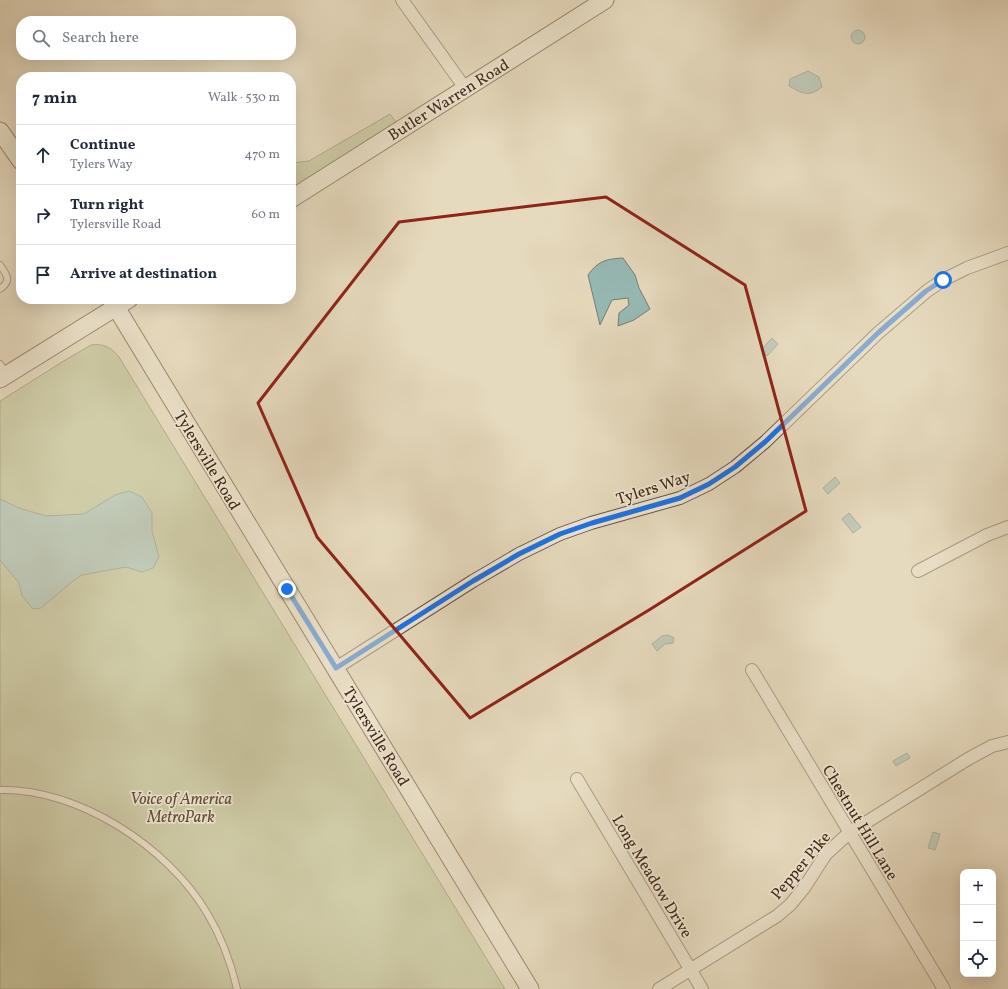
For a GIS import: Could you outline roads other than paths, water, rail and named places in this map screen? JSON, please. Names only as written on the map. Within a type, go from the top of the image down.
[{"type":"main road","name":"Butler Warren Road","points":[[296,196],[599,2]]},
{"type":"main road","points":[[0,131],[16,154]]},
{"type":"main road","points":[[2,372],[116,304]]},
{"type":"main road","name":"Tylersville Road","points":[[120,304],[287,589],[530,989]]},
{"type":"street","points":[[402,0],[465,88]]},
{"type":"street","name":"Tylers Way","points":[[336,668],[473,581],[526,551],[560,534],[592,523],[680,498],[709,484],[735,467],[765,442],[878,333],[926,291],[943,280],[967,268],[1008,253]]},
{"type":"street","points":[[918,570],[987,535],[1008,527]]},
{"type":"street","name":"Chestnut Hill Lane","points":[[752,670],[944,989]]},
{"type":"street","name":"Pepper Pike","points":[[659,989],[777,916],[790,905],[804,888],[826,854],[849,833],[968,759],[992,746],[1008,742]]},
{"type":"street","name":"Long Meadow Drive","points":[[577,779],[702,989]]},
{"type":"lane","points":[[0,265],[7,275],[8,282],[0,289]]},
{"type":"lane","points":[[0,790],[40,794],[69,803],[102,816],[149,848],[181,877],[207,913],[222,941],[233,972],[237,989]]},
{"type":"water","points":[[858,30],[863,32],[865,37],[863,42],[858,44],[853,42],[851,37],[853,32]]},
{"type":"water","points":[[808,71],[819,77],[822,87],[813,92],[805,93],[789,86],[790,79]]},
{"type":"water","points":[[623,258],[635,275],[639,288],[650,309],[634,320],[618,326],[619,313],[629,305],[628,298],[612,300],[600,325],[588,275],[595,267],[603,262]]},
{"type":"water","points":[[772,338],[778,344],[767,356],[761,350]]},
{"type":"water","points":[[835,477],[840,483],[828,494],[823,488]]},
{"type":"water","points":[[129,491],[142,497],[152,513],[152,531],[159,557],[153,568],[142,572],[126,567],[82,575],[41,608],[33,609],[22,596],[19,583],[0,560],[0,499],[19,508],[46,516],[84,514],[115,495]]},
{"type":"water","points":[[849,513],[861,527],[853,533],[842,519]]},
{"type":"water","points":[[668,635],[674,638],[673,643],[665,644],[657,651],[652,644],[662,636]]},
{"type":"water","points":[[907,753],[910,758],[896,766],[893,761]]},
{"type":"water","points":[[933,832],[940,834],[935,850],[928,848]]},
{"type":"park label","name":"Voice of America MetroPark","points":[[181,807]]}]
